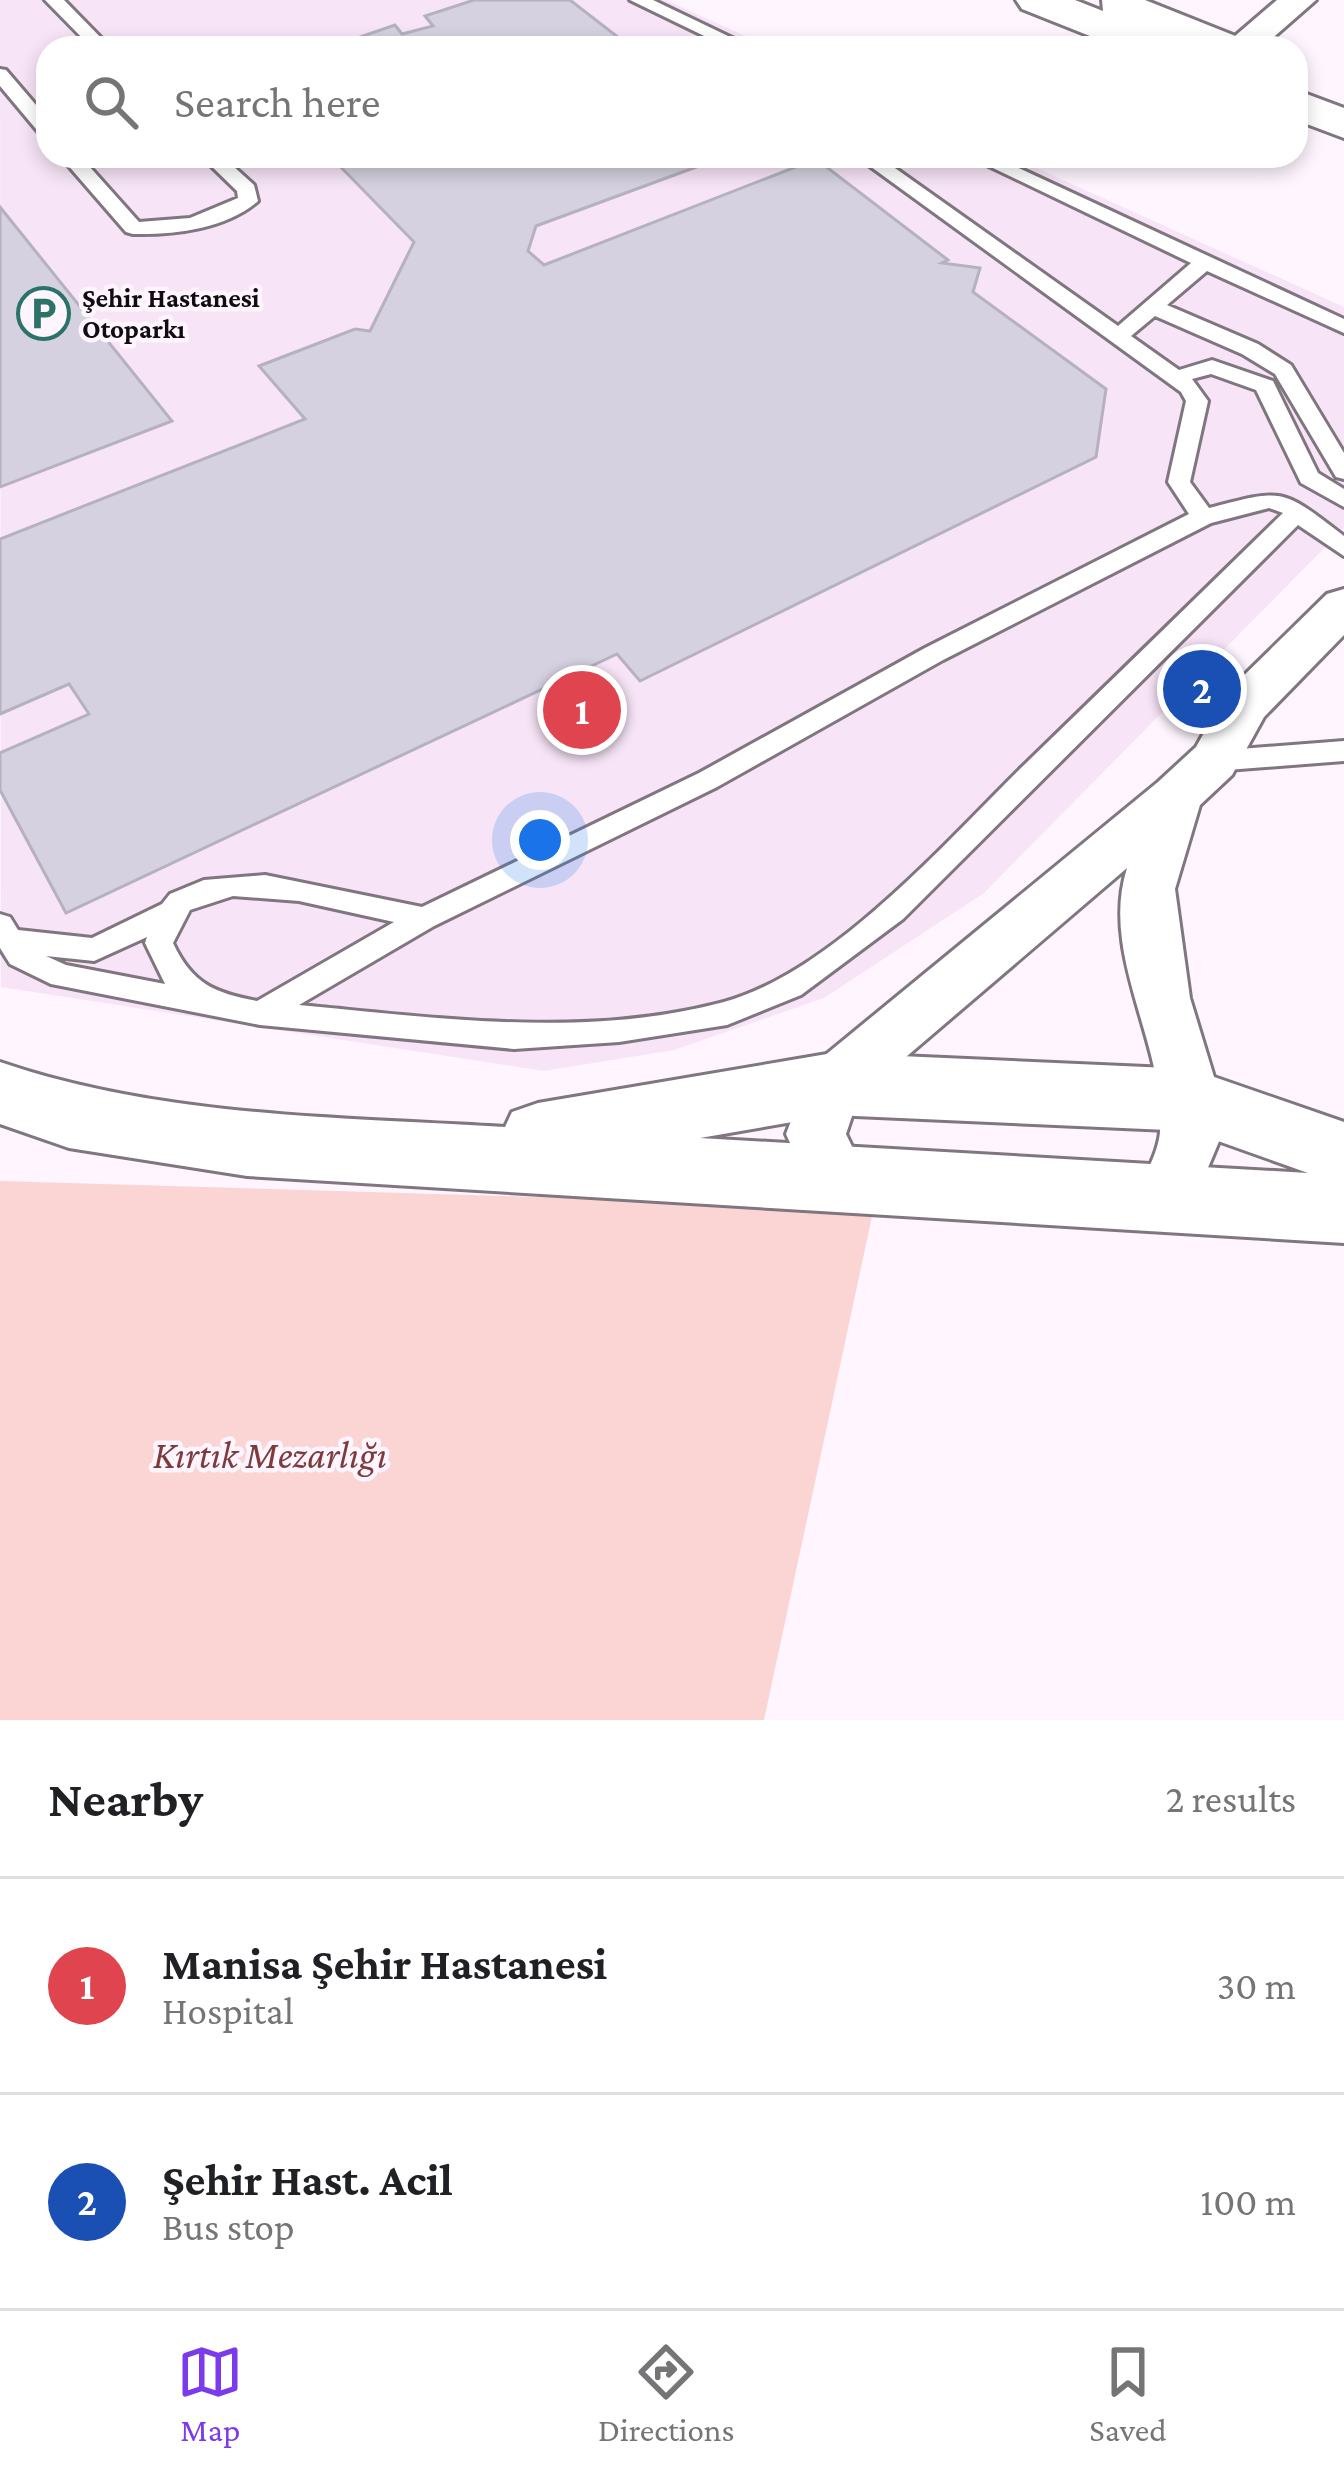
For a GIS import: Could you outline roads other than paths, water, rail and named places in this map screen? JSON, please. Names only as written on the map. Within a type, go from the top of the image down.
[{"type":"street","points":[[1037,0],[1128,36]]},
{"type":"street","points":[[1107,0],[1198,36]]},
{"type":"street","points":[[1254,36],[1299,0]]},
{"type":"street","points":[[1308,80],[1344,94]]},
{"type":"street","points":[[1308,109],[1344,124]]},
{"type":"street","points":[[1164,1201],[1190,1139],[1191,1100],[1161,998],[1148,889],[1196,778],[1245,705],[1344,606]]},
{"type":"street","points":[[838,1182],[817,1133],[833,1084],[1196,778]]},
{"type":"street","points":[[440,1152],[833,1084],[1191,1100],[1344,1154]]},
{"type":"street","points":[[0,1093],[69,1117],[247,1144],[1344,1209]]},
{"type":"lane","points":[[54,0],[90,36]]},
{"type":"lane","points":[[639,0],[718,36]]},
{"type":"lane","points":[[0,74],[36,117]]},
{"type":"lane","points":[[80,168],[133,228],[158,230],[192,225],[248,201],[247,190],[224,168]]},
{"type":"lane","points":[[883,168],[1177,377],[1197,401],[1179,482],[1203,517]]},
{"type":"lane","points":[[1004,168],[1344,327]]},
{"type":"lane","points":[[1120,335],[1205,262]]},
{"type":"lane","points":[[1153,307],[1250,349],[1283,370],[1344,472]]},
{"type":"lane","points":[[1177,377],[1212,368],[1264,386],[1309,478],[1344,499]]},
{"type":"lane","points":[[260,1012],[424,918],[708,780],[934,654],[1203,517],[1269,500],[1297,512],[1344,548]]},
{"type":"lane","points":[[3,931],[20,956],[61,976],[260,1012],[514,1037],[619,1030],[727,1012],[791,988],[893,911],[1297,512]]},
{"type":"lane","points":[[1196,778],[1344,751]]},
{"type":"lane","points":[[209,1002],[173,974],[159,943],[180,902],[218,886],[260,885],[424,918]]},
{"type":"lane","points":[[3,931],[30,946],[94,950],[172,912]]},
{"type":"place","name":"Şehir Hastanesi Otoparkı","points":[[43,314]]},
{"type":"place","name":"Şehir Hast. Acil","points":[[1202,689]]},
{"type":"place","name":"Manisa Şehir Hastanesi","points":[[582,710]]},
{"type":"park label","name":"Kırtık Mezarlığı","points":[[270,1454]]}]
